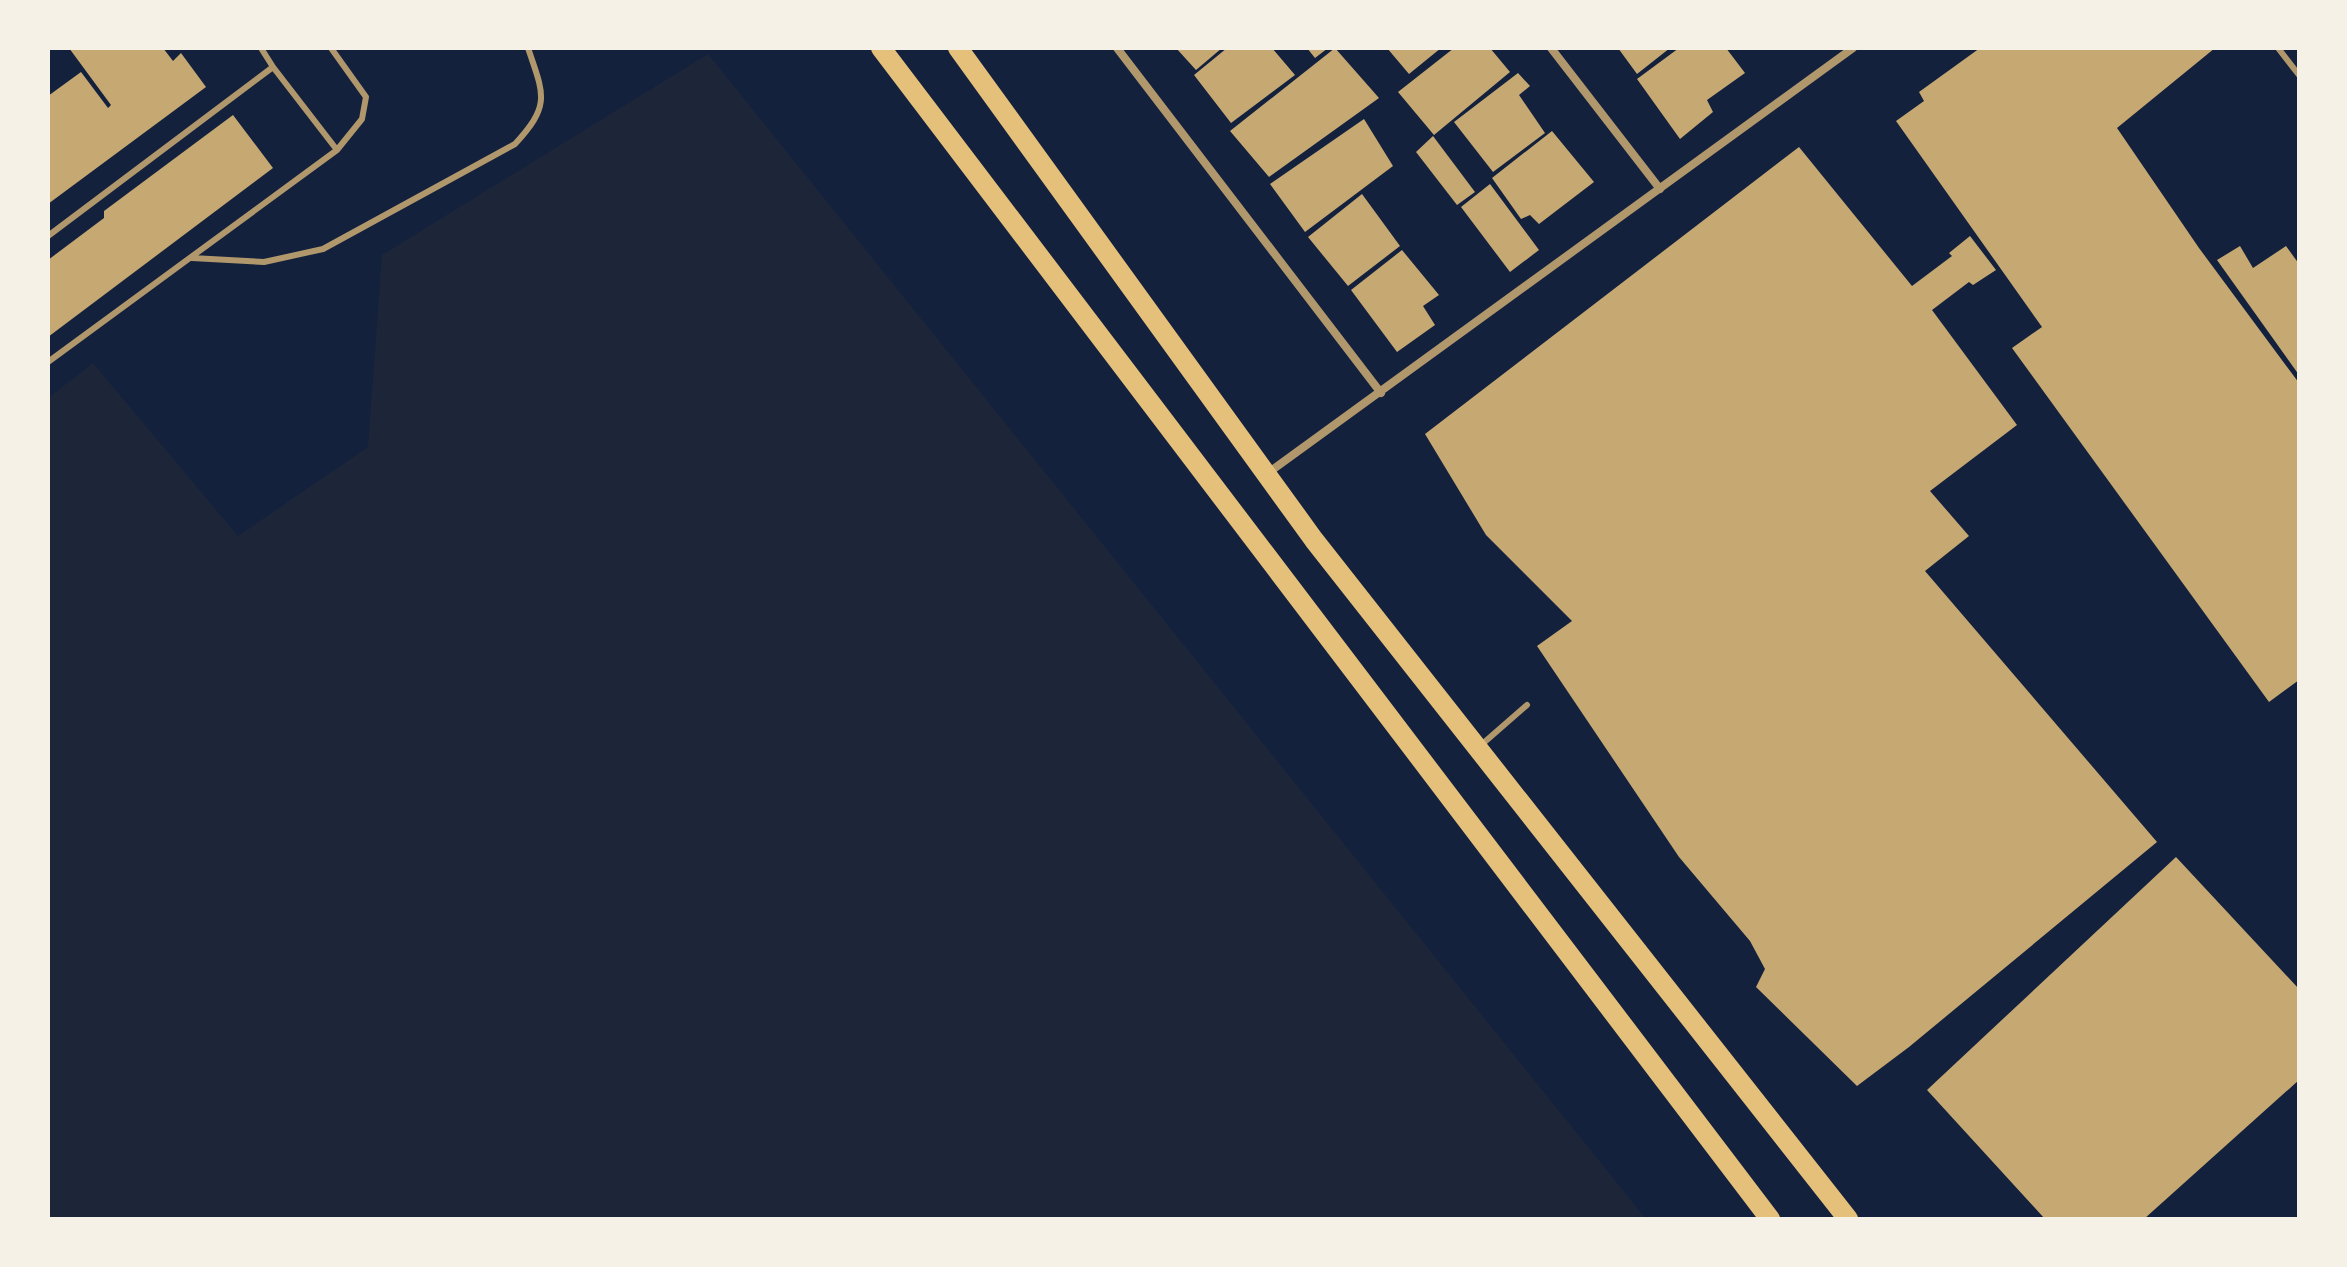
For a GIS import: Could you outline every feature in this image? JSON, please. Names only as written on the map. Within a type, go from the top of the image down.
[{"type":"main road","points":[[881,48],[1770,1219]]},
{"type":"main road","points":[[958,48],[1266,475],[1477,749],[1848,1219]]},
{"type":"street","points":[[1117,48],[1381,393]]},
{"type":"street","points":[[1551,48],[1660,189]]},
{"type":"street","points":[[1266,475],[1853,48]]},
{"type":"lane","points":[[261,48],[337,150]]},
{"type":"lane","points":[[48,362],[337,150],[362,119],[366,97],[331,48]]},
{"type":"lane","points":[[192,258],[264,262],[323,249],[515,144],[534,123],[543,92],[528,48]]},
{"type":"lane","points":[[2278,48],[2299,75]]},
{"type":"lane","points":[[48,236],[273,67]]},
{"type":"lane","points":[[1477,749],[1527,705]]},
{"type":"shaded area","points":[[708,54],[1646,1219],[48,1219],[48,398],[93,363],[238,536],[368,447],[382,255]]},
{"type":"building","points":[[69,48],[163,48],[173,61],[181,53],[206,87],[48,204],[48,96],[81,72],[108,108],[111,105]]},
{"type":"building","points":[[1176,48],[1222,48],[1196,70]]},
{"type":"building","points":[[1227,48],[1272,48],[1295,75],[1231,123],[1194,75]]},
{"type":"building","points":[[1307,48],[1328,48],[1315,58]]},
{"type":"building","points":[[1335,48],[1379,98],[1269,177],[1230,131]]},
{"type":"building","points":[[1387,48],[1441,48],[1409,74]]},
{"type":"building","points":[[1454,48],[1490,48],[1510,72],[1434,135],[1398,92]]},
{"type":"building","points":[[1618,48],[1670,48],[1637,74]]},
{"type":"building","points":[[1679,48],[1726,48],[1745,73],[1707,100],[1713,112],[1680,139],[1637,79]]},
{"type":"building","points":[[1980,48],[2215,48],[2117,128],[2199,248],[2299,383],[2299,680],[2269,702],[2012,348],[2042,327],[1896,121],[1924,101],[1919,92]]},
{"type":"building","points":[[1518,73],[1530,86],[1519,95],[1545,133],[1493,172],[1454,122]]},
{"type":"building","points":[[233,115],[273,168],[48,337],[48,260],[104,218],[104,211]]},
{"type":"building","points":[[1364,119],[1393,166],[1305,232],[1270,184]]},
{"type":"building","points":[[1552,131],[1594,182],[1539,224],[1530,215],[1521,219],[1492,178]]},
{"type":"building","points":[[1433,136],[1475,192],[1457,205],[1416,152]]},
{"type":"building","points":[[1799,147],[1912,286],[1952,256],[1949,253],[1970,236],[1996,270],[1973,285],[1969,282],[1932,310],[2017,425],[1930,491],[1969,536],[1925,571],[2157,842],[1909,1047],[1857,1086],[1756,987],[1765,969],[1750,941],[1679,857],[1537,646],[1572,621],[1486,535],[1425,434]]},
{"type":"building","points":[[1490,184],[1539,250],[1510,272],[1461,207]]},
{"type":"building","points":[[1362,194],[1400,246],[1348,286],[1308,237]]},
{"type":"building","points":[[2240,246],[2253,268],[2286,246],[2299,264],[2299,375],[2217,260]]},
{"type":"building","points":[[1402,250],[1439,295],[1423,306],[1435,325],[1397,352],[1351,290]]},
{"type":"building","points":[[2176,857],[2299,989],[2299,1080],[2144,1219],[2045,1219],[1927,1090]]}]
